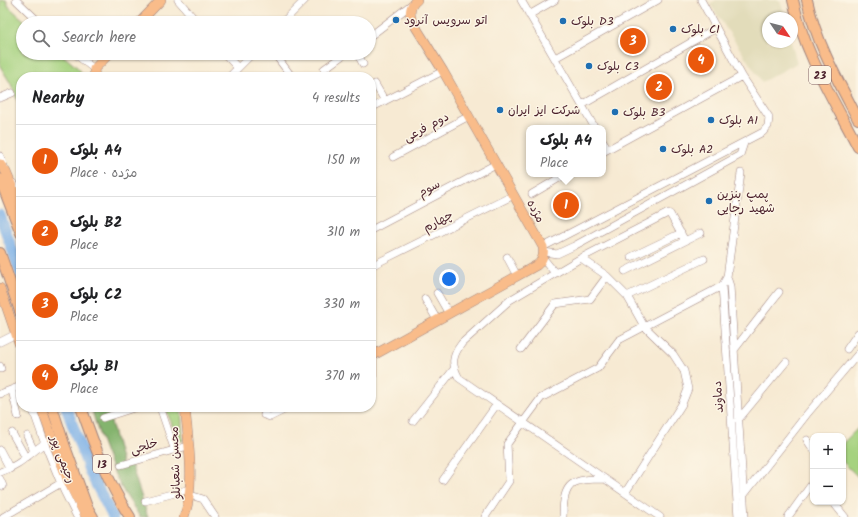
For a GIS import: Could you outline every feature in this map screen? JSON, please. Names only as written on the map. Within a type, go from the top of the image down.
[{"type":"highway","name":"23","points":[[793,0],[805,42],[815,66],[858,146]]},
{"type":"highway","name":"23","points":[[807,0],[820,40],[837,80],[858,119]]},
{"type":"highway","points":[[3,176],[16,217]]},
{"type":"highway","points":[[0,253],[16,299]]},
{"type":"highway","name":"13","points":[[54,412],[87,507],[93,517]]},
{"type":"highway","name":"13","points":[[83,412],[89,432],[103,466],[119,500],[130,517]]},
{"type":"main road","points":[[146,16],[161,0]]},
{"type":"main road","name":"مژده","points":[[415,2],[410,13],[412,21],[443,71],[514,195],[543,252]]},
{"type":"main road","points":[[95,72],[104,60]]},
{"type":"main road","points":[[0,164],[3,176],[16,199]]},
{"type":"main road","points":[[376,357],[437,320],[537,265],[543,252]]},
{"type":"main road","points":[[0,288],[16,334]]},
{"type":"main road","points":[[0,313],[8,321],[16,334]]},
{"type":"main road","points":[[43,412],[67,479],[86,517]]},
{"type":"main road","name":"محسن شعبانلو","points":[[184,517],[190,492],[185,412]]},
{"type":"street","points":[[16,0],[33,16]]},
{"type":"street","points":[[178,0],[192,16]]},
{"type":"street","points":[[289,16],[305,0]]},
{"type":"street","points":[[521,0],[593,125]]},
{"type":"street","points":[[529,15],[554,0]]},
{"type":"street","points":[[555,58],[658,0]]},
{"type":"street","points":[[543,252],[744,143],[763,132],[768,126],[769,117],[742,76],[703,1]]},
{"type":"street","name":"مژده","points":[[376,31],[415,2]]},
{"type":"street","points":[[582,105],[716,28]]},
{"type":"street","points":[[81,60],[93,72]]},
{"type":"street","points":[[231,60],[238,68]]},
{"type":"street","points":[[234,72],[246,60]]},
{"type":"street","points":[[279,60],[288,72]]},
{"type":"street","points":[[324,69],[336,60]]},
{"type":"street","points":[[361,60],[363,64]]},
{"type":"street","points":[[376,106],[443,71]]},
{"type":"street","points":[[606,150],[742,76]]},
{"type":"street","points":[[376,84],[385,101]]},
{"type":"street","points":[[0,98],[12,92]]},
{"type":"street","name":"دوم فرعی","points":[[394,156],[469,116]]},
{"type":"street","points":[[543,252],[557,254],[574,246],[740,155],[744,143]]},
{"type":"street","points":[[0,156],[3,176],[16,188]]},
{"type":"street","name":"سوم","points":[[376,227],[496,164]]},
{"type":"street","name":"دماوند","points":[[738,517],[740,497],[735,420],[722,286],[727,277],[741,173]]},
{"type":"street","points":[[532,194],[561,177]]},
{"type":"street","name":"چهارم","points":[[376,264],[514,195]]},
{"type":"street","points":[[660,517],[459,378],[454,369],[453,360],[456,350],[462,343],[510,300],[581,258],[668,213],[685,241]]},
{"type":"street","points":[[631,257],[681,233]]},
{"type":"street","points":[[625,271],[702,233]]},
{"type":"street","points":[[543,252],[555,273]]},
{"type":"street","points":[[507,257],[517,276]]},
{"type":"street","points":[[581,258],[607,276],[627,296],[644,326],[673,354],[684,371],[688,389],[682,404],[625,493]]},
{"type":"street","points":[[627,296],[704,259]]},
{"type":"street","points":[[521,349],[555,304],[590,299],[607,276]]},
{"type":"street","name":"دماوند","points":[[727,277],[730,286],[734,350],[735,420]]},
{"type":"street","points":[[485,517],[509,481],[507,444],[541,398],[598,368],[619,340],[722,286]]},
{"type":"street","points":[[734,350],[779,292]]},
{"type":"street","points":[[437,293],[449,314]]},
{"type":"street","points":[[425,299],[437,320]]},
{"type":"street","points":[[846,349],[858,333]]},
{"type":"street","points":[[0,342],[16,334]]},
{"type":"street","points":[[740,497],[858,354]]},
{"type":"street","points":[[735,420],[786,362]]},
{"type":"street","points":[[413,421],[454,369]]},
{"type":"street","points":[[0,394],[16,388]]},
{"type":"street","points":[[12,390],[16,407]]},
{"type":"street","points":[[443,480],[497,404]]},
{"type":"street","points":[[17,412],[18,416]]},
{"type":"street","name":"رحیمی پور","points":[[34,412],[61,483],[77,517]]},
{"type":"street","points":[[104,418],[122,412]]},
{"type":"street","points":[[162,412],[174,448]]},
{"type":"street","points":[[265,412],[264,415],[270,417],[280,412]]},
{"type":"street","points":[[12,433],[26,458]]},
{"type":"street","points":[[27,436],[34,451]]},
{"type":"street","points":[[807,440],[810,444]]},
{"type":"street","points":[[0,472],[10,469],[45,443]]},
{"type":"street","name":"خلجی","points":[[121,465],[174,448],[188,446]]},
{"type":"street","points":[[0,450],[10,469]]},
{"type":"street","points":[[563,517],[564,497],[568,488],[576,482],[585,479],[605,479]]},
{"type":"street","points":[[3,517],[61,483]]},
{"type":"street","points":[[788,517],[810,485]]},
{"type":"street","points":[[145,501],[190,492],[203,499],[216,517]]},
{"type":"street","name":"دماوند","points":[[740,497],[745,517]]},
{"type":"street","points":[[836,505],[845,517]]},
{"type":"shaded area","points":[[716,0],[780,0],[783,12],[762,12],[762,48],[793,48],[797,63],[762,82],[710,4]]},
{"type":"green space","points":[[0,0],[6,0],[9,7],[19,16],[16,16],[16,60],[68,60],[81,72],[16,72],[16,97],[11,84],[0,66]]},
{"type":"green space","points":[[92,412],[108,412],[123,467],[131,464],[148,517],[140,517],[125,494],[105,452]]},
{"type":"green space","points":[[167,412],[181,412],[183,441],[178,440]]},
{"type":"green space","points":[[858,428],[858,477],[846,465],[846,440]]},
{"type":"waterway","points":[[0,215],[16,261]]},
{"type":"waterway","points":[[68,412],[90,473],[113,517]]},
{"type":"place","name":"اتو سرویس آنرود","points":[[396,20]]},
{"type":"place","name":"بلوک D3","points":[[563,21]]},
{"type":"place","name":"بلوک C1","points":[[673,29]]},
{"type":"place","name":"بلوک C2","points":[[633,41]]},
{"type":"place","name":"بلوک B1","points":[[701,60]]},
{"type":"place","name":"بلوک C3","points":[[589,66]]},
{"type":"place","name":"بلوک B2","points":[[659,87]]},
{"type":"place","name":"شرکت ایز ایران","points":[[500,110]]},
{"type":"place","name":"بلوک B3","points":[[615,112]]},
{"type":"place","name":"بلوک A1","points":[[711,120]]},
{"type":"place","name":"بلوک A2","points":[[663,149]]},
{"type":"place","name":"پمپ بنزین شهید رجایی","points":[[709,201]]},
{"type":"place","name":"بلوک A4","points":[[566,205]]}]
